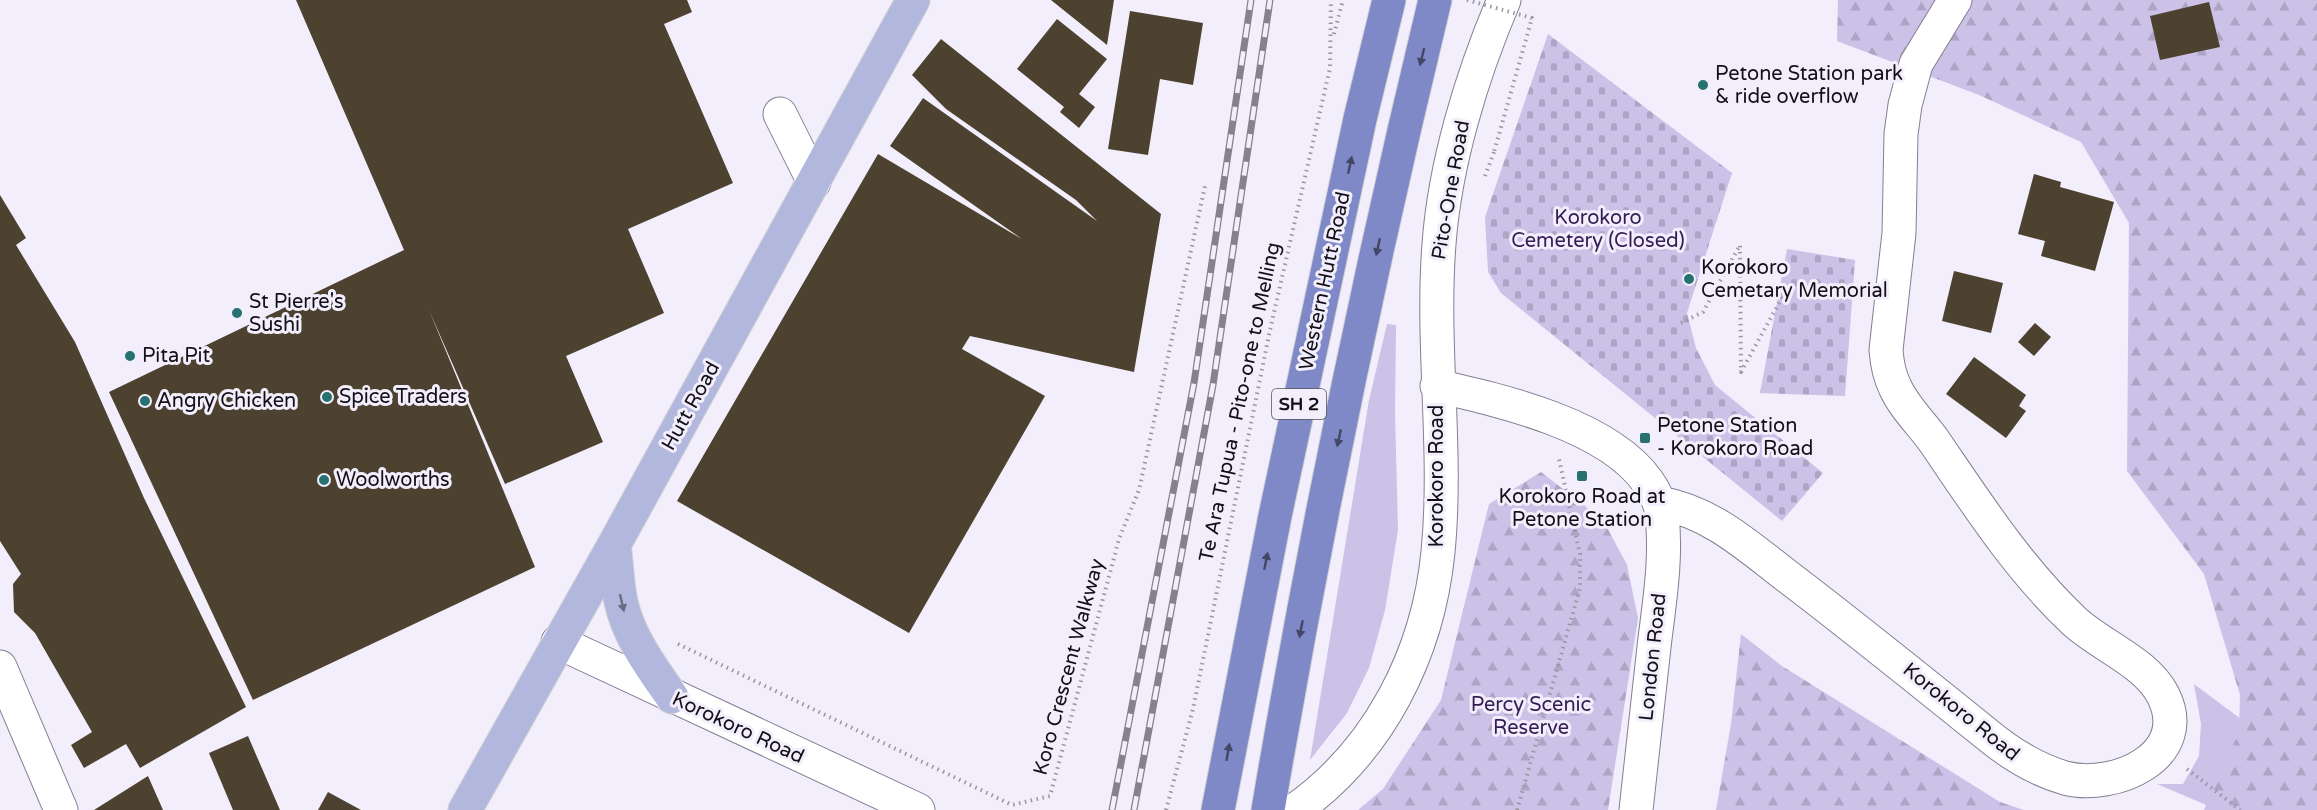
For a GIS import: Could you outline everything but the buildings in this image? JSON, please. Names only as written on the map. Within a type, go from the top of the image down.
[{"type":"highway","name":"Western Hutt Road","points":[[1218,810],[1278,505],[1360,119],[1389,0]]},
{"type":"highway","name":"SH 2","points":[[1268,810],[1334,461],[1398,153],[1436,0]]},
{"type":"main road","name":"Hutt Road","points":[[465,810],[614,545],[913,0]]},
{"type":"main road","points":[[614,545],[621,602],[627,620],[644,657],[672,697]]},
{"type":"street","name":"Pito-One Road","points":[[1437,386],[1436,292],[1439,241],[1454,149],[1474,78],[1504,0]]},
{"type":"street","points":[[1955,0],[1916,64],[1905,105],[1901,134],[1899,233],[1886,350],[1887,366],[1904,404],[1918,419],[2001,538],[2026,568],[2075,622],[2152,680],[2163,696],[2168,710],[2164,742],[2156,754]]},
{"type":"street","points":[[780,114],[814,182]]},
{"type":"street","name":"Korokoro Road","points":[[1299,807],[1364,744],[1389,709],[1420,638],[1438,554],[1440,511],[1437,386],[1550,417],[1618,452],[1649,483],[1659,503],[1684,507],[1719,525],[1886,651],[2023,762],[2067,779],[2094,781],[2129,774],[2143,767],[2156,754]]},
{"type":"street","name":"London Road","points":[[1636,810],[1662,568],[1662,514],[1659,503]]},
{"type":"street","name":"Korokoro Road","points":[[558,642],[918,810]]},
{"type":"street","points":[[0,667],[61,810]]},
{"type":"path","name":"Te Ara Tupua - Pito-one to Melling","points":[[1166,810],[1195,698],[1270,330],[1330,68],[1333,41],[1331,0]]},
{"type":"path","points":[[1333,41],[1342,0]]},
{"type":"path","points":[[1467,0],[1532,18],[1494,152]]},
{"type":"path","name":"Koro Crescent Walkway","points":[[627,620],[1012,805],[1050,796],[1119,538],[1140,490],[1205,186]]},
{"type":"path","points":[[1681,323],[1702,312],[1740,245],[1741,372],[1785,292]]},
{"type":"path","points":[[1517,810],[1580,588],[1580,555],[1550,417]]},
{"type":"path","points":[[2156,754],[2187,769],[2240,810]]},
{"type":"green space","points":[[1838,0],[2317,0],[2317,810],[2204,810],[2239,732],[2240,695],[2204,574],[2127,471],[2129,223],[2081,142],[1979,95],[1837,41]]},
{"type":"green space","name":"Korokoro Cemetery (Closed)","points":[[1548,34],[1732,173],[1687,313],[1696,348],[1715,385],[1823,473],[1782,521],[1501,293],[1488,272],[1485,217]]},
{"type":"green space","points":[[1787,249],[1855,260],[1845,396],[1760,393]]},
{"type":"green space","points":[[1387,324],[1396,325],[1395,413],[1398,530],[1385,610],[1369,668],[1347,713],[1310,760],[1369,400]]},
{"type":"green space","name":"Percy Scenic Reserve","points":[[1541,472],[1603,520],[1627,565],[1638,618],[1608,810],[1358,810],[1383,789],[1441,700],[1489,504]]},
{"type":"green space","points":[[1741,634],[1782,666],[2000,802],[2024,810],[1716,810],[1731,724]]},
{"type":"green space","points":[[2194,684],[2317,776],[2317,810],[2218,810],[2157,784],[2183,784],[2199,756],[2201,724]]},
{"type":"railway","points":[[1112,810],[1194,383],[1251,0]]},
{"type":"railway","points":[[1134,810],[1213,385],[1270,0]]},
{"type":"place","name":"Petone Station park & ride overflow","points":[[1703,85]]},
{"type":"place","name":"Korokoro Cemetary Memorial","points":[[1689,279]]},
{"type":"place","name":"St Pierre's Sushi","points":[[237,313]]},
{"type":"place","name":"Pita Pit","points":[[130,356]]},
{"type":"place","name":"Spice Traders","points":[[327,397]]},
{"type":"place","name":"Angry Chicken","points":[[145,401]]},
{"type":"place","name":"Petone Station - Korokoro Road","points":[[1645,438]]},
{"type":"place","name":"Korokoro Road at Petone Station","points":[[1582,476]]},
{"type":"place","name":"Woolworths","points":[[324,480]]}]
